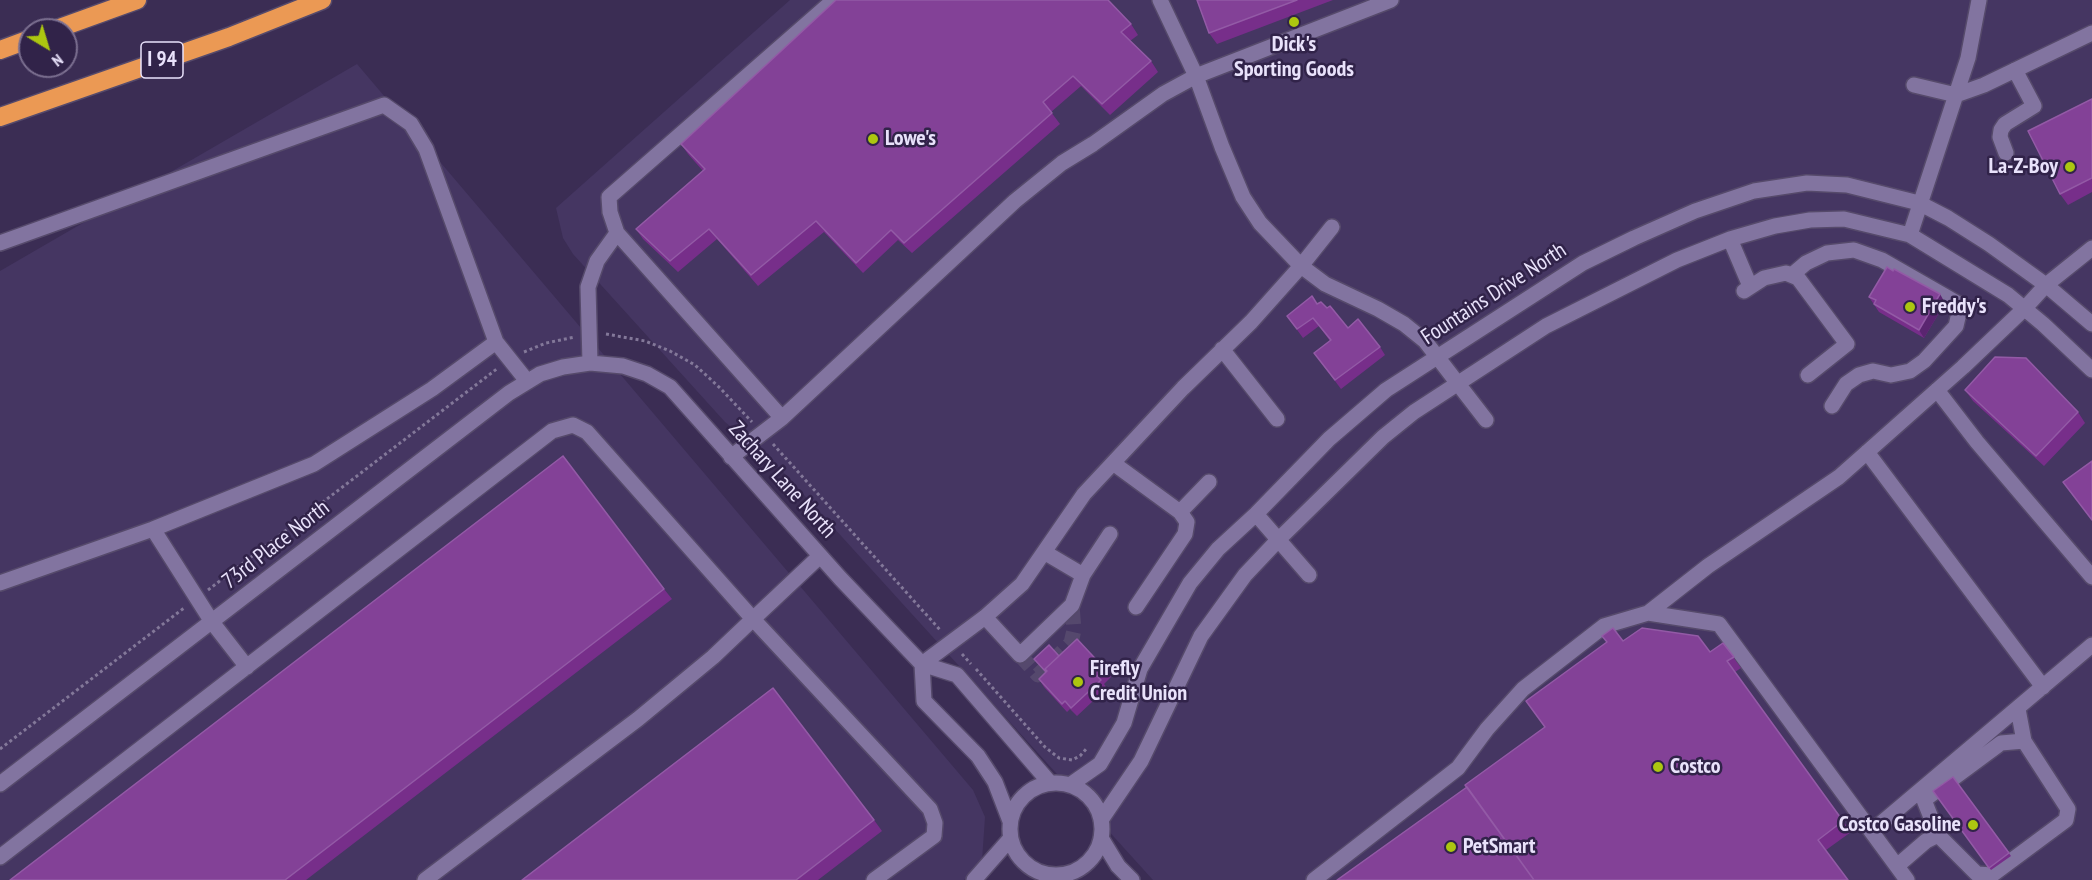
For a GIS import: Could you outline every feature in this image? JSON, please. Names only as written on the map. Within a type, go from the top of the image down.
[{"type":"highway","points":[[78,21],[137,0]]},
{"type":"highway","name":"I 94","points":[[0,117],[229,37],[322,0]]},
{"type":"highway","points":[[0,50],[18,43]]},
{"type":"street","points":[[782,418],[617,233],[610,212],[609,197],[834,0]]},
{"type":"street","points":[[1160,0],[1196,76],[1243,197],[1260,223],[1301,266],[1325,284],[1378,309],[1404,324],[1425,341],[1486,420]]},
{"type":"street","points":[[731,457],[782,418],[1015,201],[1062,163],[1163,94],[1196,76],[1391,0]]},
{"type":"street","points":[[1910,235],[1968,58],[1979,0]]},
{"type":"street","points":[[1914,85],[1956,95],[2092,33]]},
{"type":"street","points":[[2006,153],[2000,137],[2001,130],[2005,124],[2034,106],[2015,70]]},
{"type":"street","points":[[0,243],[384,105],[411,124],[426,149],[496,342],[526,381]]},
{"type":"street","name":"Fountains Drive North","points":[[1070,785],[1100,764],[1124,723],[1140,669],[1190,584],[1218,549],[1256,514],[1329,439],[1386,390],[1583,263],[1695,211],[1754,190],[1807,183],[1847,185],[1919,203],[1981,239],[2046,285],[2092,324]]},
{"type":"street","points":[[1101,820],[1141,761],[1201,636],[1245,575],[1383,437],[1414,412],[1546,326],[1677,260],[1730,239],[1775,226],[1810,220],[1845,219],[1910,235],[2008,295],[2092,370]]},
{"type":"street","points":[[1010,820],[995,782],[978,756],[924,701],[922,664],[985,617],[1022,584],[1084,494],[1222,349],[1251,322],[1332,227]]},
{"type":"street","points":[[590,363],[588,287],[597,261],[617,233]]},
{"type":"street","points":[[1730,239],[1747,289],[1764,278],[1786,273],[1792,274],[1798,278],[1846,344],[1808,375]]},
{"type":"street","points":[[1314,880],[1458,768],[1487,729],[1523,689],[1604,626],[1648,613],[1708,566],[1839,477],[1937,390],[2025,308],[2046,285],[2092,248]]},
{"type":"street","points":[[1792,274],[1806,263],[1827,253],[1854,250],[1882,260],[1957,303],[1959,313],[1956,326],[1924,361],[1910,371],[1891,375],[1873,371],[1859,375],[1846,384],[1832,406]]},
{"type":"street","points":[[0,583],[153,529],[314,464],[432,389],[496,342]]},
{"type":"street","points":[[1222,349],[1276,419]]},
{"type":"street","name":"73rd Place North","points":[[0,784],[526,381],[563,367],[590,363]]},
{"type":"street","name":"Zachary Lane North","points":[[590,363],[623,366],[647,374],[670,387],[820,556],[922,664],[957,675],[1050,783]]},
{"type":"street","points":[[1937,390],[2092,577]]},
{"type":"street","points":[[0,857],[552,432],[573,425],[587,432],[753,619],[930,809],[935,824],[934,836],[874,880]]},
{"type":"street","points":[[1868,452],[2043,687]]},
{"type":"street","points":[[1113,463],[1180,512],[1187,522],[1185,534],[1136,607]]},
{"type":"street","points":[[1180,512],[1209,482]]},
{"type":"street","points":[[1256,514],[1309,575]]},
{"type":"street","points":[[153,529],[212,622],[247,667]]},
{"type":"street","points":[[985,617],[1020,655],[1072,605],[1083,575],[1110,534]]},
{"type":"street","points":[[1044,552],[1083,575]]},
{"type":"street","points":[[425,880],[638,719],[713,657],[820,556]]},
{"type":"street","points":[[1648,613],[1719,624],[1907,880]]},
{"type":"street","points":[[1872,831],[2092,645]]},
{"type":"street","points":[[2018,709],[2024,741],[2068,809],[2066,820],[1992,875],[1977,874],[1938,835],[1924,800],[2001,743],[2024,741]]},
{"type":"street","points":[[1021,880],[1071,873],[1089,862],[1097,851],[1101,838],[1101,820],[1097,808],[1081,790],[1070,785],[1050,783],[1036,787],[1024,795],[1015,807],[1010,820],[1010,839],[1015,853],[1025,864],[1049,876]]},
{"type":"street","points":[[1897,866],[1926,840],[1938,835]]},
{"type":"street","points":[[1101,838],[1118,866],[1132,880]]},
{"type":"street","points":[[974,880],[1010,839]]},
{"type":"path","points":[[0,750],[489,373],[525,351],[546,343],[566,337],[606,334],[645,341],[670,351],[695,365],[762,433],[1045,747],[1059,758],[1072,760],[1080,756],[1087,748]]},
{"type":"shaded area","points":[[790,0],[2092,0],[2092,880],[1153,880],[775,463],[725,422],[573,254],[563,238],[556,208]]},
{"type":"shaded area","points":[[357,64],[973,790],[985,817],[982,861],[964,880],[0,880],[0,271]]},
{"type":"building","name":"Lowe's","points":[[836,0],[1108,0],[1131,24],[1121,32],[1151,61],[1102,104],[1073,76],[1043,102],[1052,113],[904,243],[891,230],[856,263],[816,221],[751,275],[709,229],[670,261],[636,229],[705,169],[681,144]]},
{"type":"building","points":[[1197,0],[1297,0],[1209,33]]},
{"type":"building","name":"La-Z-Boy","points":[[2092,99],[2092,178],[2060,194],[2028,131]]},
{"type":"building","name":"Freddy's","points":[[1887,267],[1940,294],[1919,330],[1874,304],[1876,300],[1869,297]]},
{"type":"building","points":[[1312,296],[1317,304],[1321,302],[1327,308],[1330,306],[1348,328],[1358,319],[1380,347],[1335,380],[1314,353],[1331,340],[1313,318],[1297,329],[1287,316]]},
{"type":"building","points":[[1995,357],[2026,358],[2078,412],[2036,456],[1965,390]]},
{"type":"building","points":[[563,456],[664,589],[285,880],[10,880]]},
{"type":"building","points":[[2092,461],[2092,520],[2063,482]]},
{"type":"building","name":"Costco","points":[[1613,628],[1623,641],[1642,628],[1698,636],[1710,652],[1723,643],[1734,657],[1727,661],[1843,821],[1818,840],[1848,880],[1534,880],[1465,785],[1545,727],[1526,701],[1607,642],[1602,636]]},
{"type":"building","name":"Firefly Credit Union","points":[[1077,639],[1105,669],[1097,676],[1101,680],[1071,708],[1065,701],[1062,704],[1039,679],[1047,671],[1045,669]]},
{"type":"building","points":[[1049,645],[1059,656],[1045,669],[1046,672],[1034,659]]},
{"type":"building","points":[[773,688],[874,820],[796,880],[522,880]]},
{"type":"building","name":"Costco Gasoline","points":[[1953,777],[2009,853],[1989,868],[1933,791]]},
{"type":"building","points":[[1467,787],[1534,880],[1337,880]]},
{"type":"tunnel","points":[[1020,655],[1038,675],[1061,653],[1071,643],[1074,630],[1072,605]]},
{"type":"place","name":"Dick's Sporting Goods","points":[[1294,22]]},
{"type":"place","name":"Lowe's","points":[[873,139]]},
{"type":"place","name":"La-Z-Boy","points":[[2070,167]]},
{"type":"place","name":"Freddy's","points":[[1910,307]]},
{"type":"place","name":"Firefly Credit Union","points":[[1078,682]]},
{"type":"place","name":"Costco","points":[[1658,767]]},
{"type":"place","name":"Costco Gasoline","points":[[1973,825]]},
{"type":"place","name":"PetSmart","points":[[1451,847]]}]
